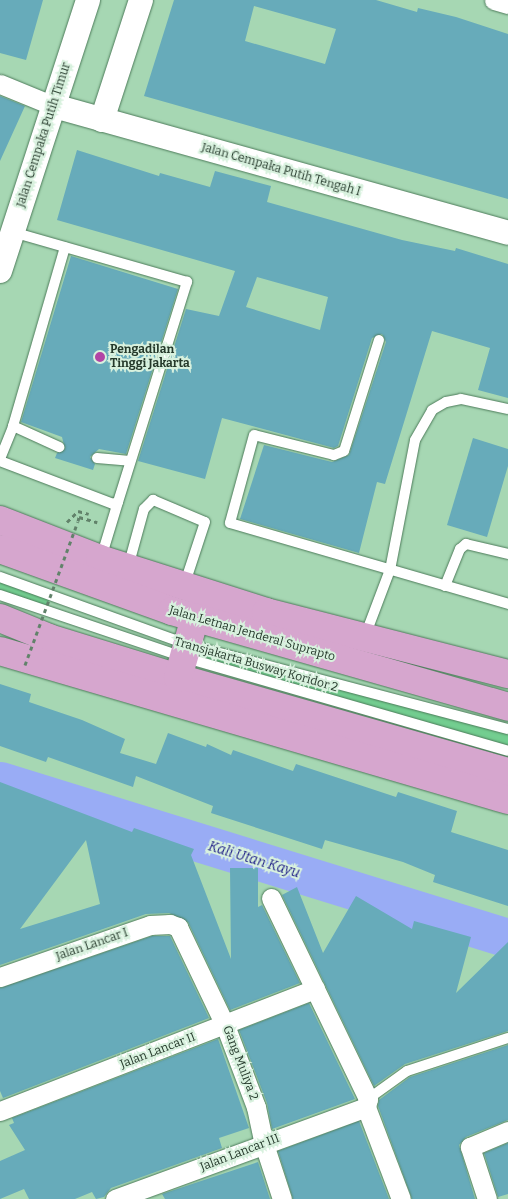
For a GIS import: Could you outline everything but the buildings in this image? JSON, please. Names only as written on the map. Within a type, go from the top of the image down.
[{"type":"main road","name":"Jalan Letnan Jenderal Suprapto","points":[[0,520],[100,559],[266,612],[508,674]]},
{"type":"main road","name":"Jalan Letnan Jenderal Suprapto","points":[[0,550],[195,617],[508,707]]},
{"type":"main road","points":[[182,660],[195,617]]},
{"type":"main road","points":[[0,618],[49,638],[182,660],[508,772]]},
{"type":"main road","points":[[0,650],[508,800]]},
{"type":"street","name":"Jalan Cempaka Putih Timur","points":[[0,271],[77,113],[88,0]]},
{"type":"street","points":[[0,84],[77,113],[141,0]]},
{"type":"street","points":[[494,0],[508,4]]},
{"type":"street","name":"Jalan Cempaka Putih Tengah I","points":[[77,113],[508,233]]},
{"type":"street","points":[[271,898],[316,989],[367,1103],[401,1199]]},
{"type":"street","name":"Jalan Lancar I","points":[[0,977],[150,925],[170,924],[183,933]]},
{"type":"street","name":"Gang Muliya 2","points":[[183,933],[225,1025],[256,1106],[264,1144],[282,1199]]},
{"type":"street","name":"Jalan Lancar II","points":[[0,1111],[316,989]]},
{"type":"street","name":"Jalan Lancar III","points":[[115,1199],[264,1144],[367,1103]]},
{"type":"street","points":[[487,1199],[470,1150],[471,1146],[508,1131]]},
{"type":"lane","points":[[19,234],[187,282],[100,559]]},
{"type":"lane","points":[[65,248],[13,426],[0,460],[113,504],[118,502]]},
{"type":"lane","points":[[379,340],[344,451],[334,454],[254,435],[230,523],[508,604]]},
{"type":"lane","points":[[365,636],[390,570],[415,440],[432,410],[446,402],[461,399],[508,409]]},
{"type":"lane","points":[[13,426],[59,447]]},
{"type":"lane","points":[[97,458],[130,461]]},
{"type":"lane","points":[[128,568],[144,509],[153,500],[205,522],[184,586]]},
{"type":"lane","points":[[445,586],[460,549],[466,544],[508,554]]},
{"type":"lane","name":"Transjakarta Busway Koridor 2","points":[[0,578],[182,660],[508,729]]},
{"type":"lane","name":"Transjakarta Busway Koridor 2","points":[[0,595],[182,660],[508,751]]},
{"type":"lane","points":[[367,1103],[408,1071],[508,1038]]},
{"type":"path","points":[[25,665],[79,517],[98,522],[100,517],[78,511]]},
{"type":"green space","points":[[0,576],[50,596],[46,612],[0,593]]},
{"type":"green space","points":[[186,644],[508,729],[508,751],[183,657]]},
{"type":"waterway","name":"Kali Utan Kayu","points":[[0,781],[508,938]]},
{"type":"place","name":"Pengadilan Tinggi Jakarta","points":[[100,357]]}]
